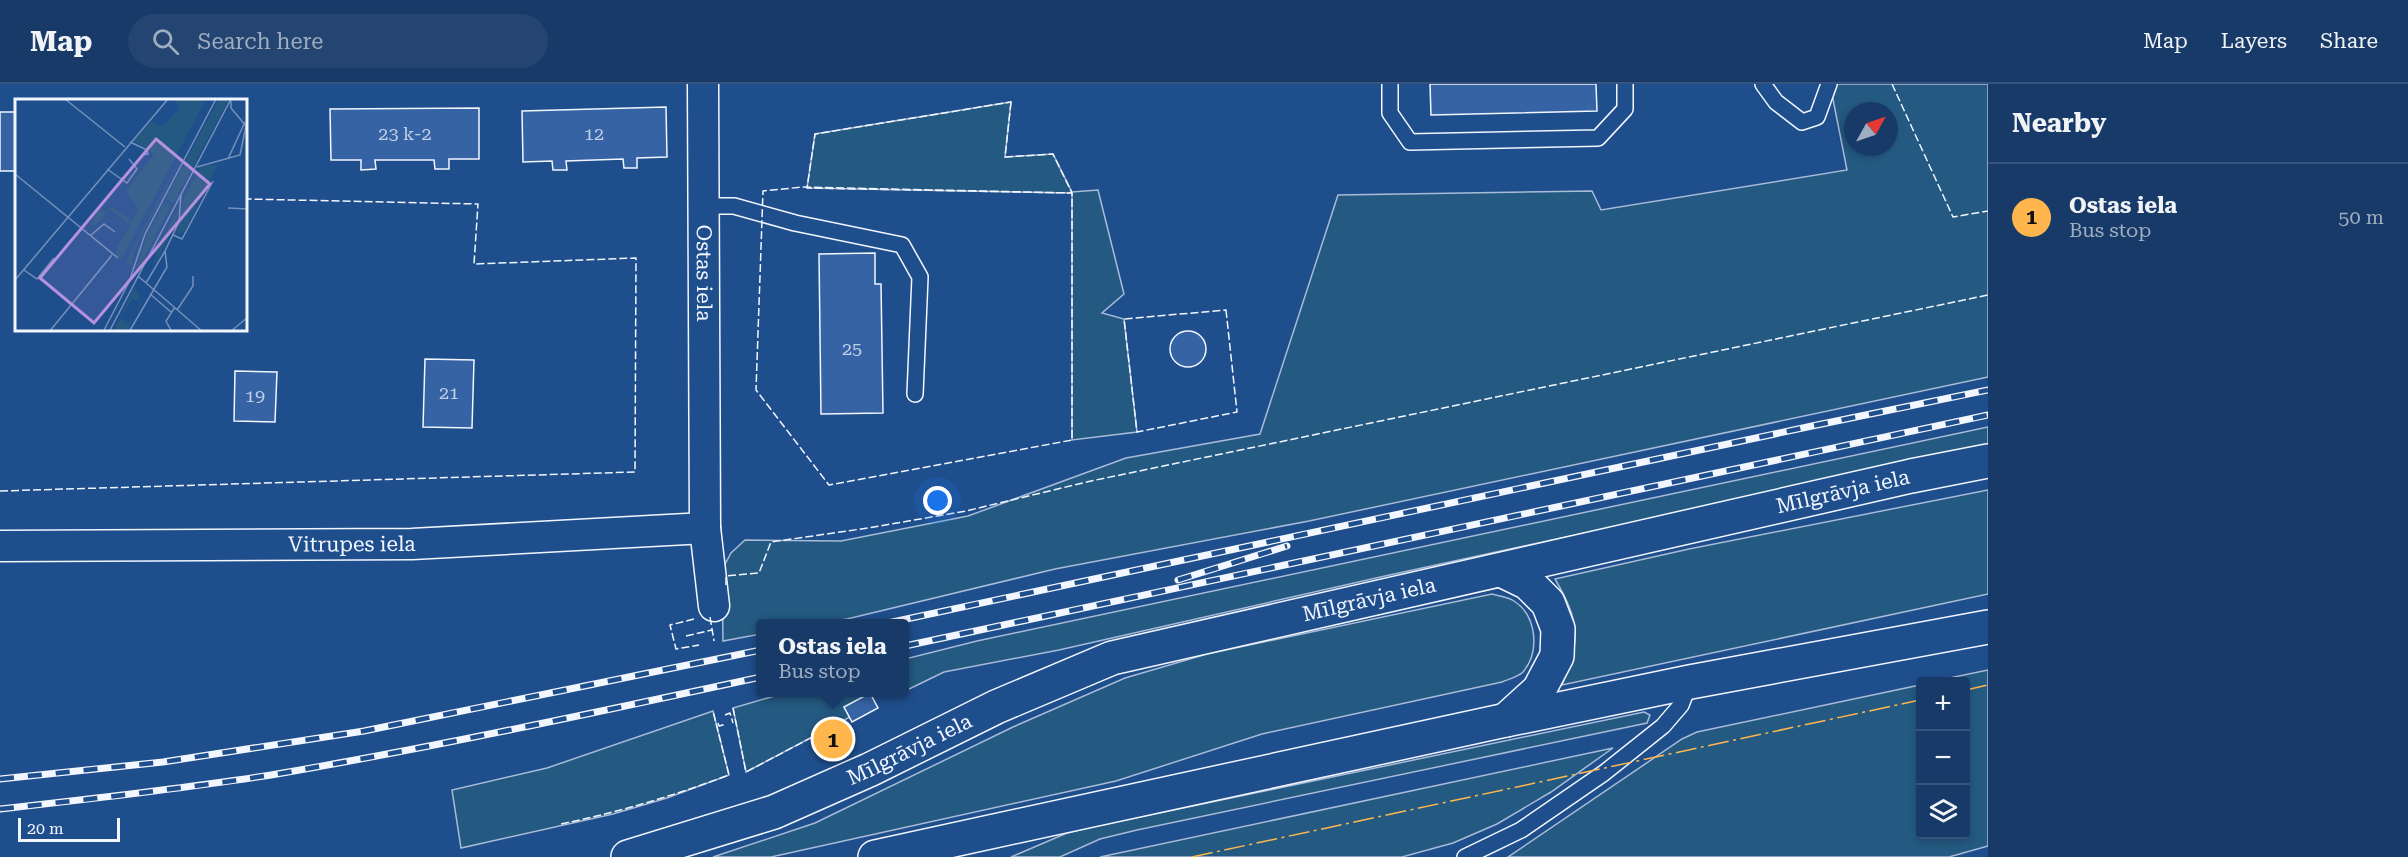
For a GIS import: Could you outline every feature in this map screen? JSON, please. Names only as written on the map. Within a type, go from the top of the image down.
[{"type":"main road","name":"Mīlgrāvja iela","points":[[628,857],[774,812],[869,770],[996,707],[1112,658],[1911,476],[1988,461]]},
{"type":"main road","points":[[1501,570],[1528,583],[1548,603],[1558,629],[1557,656],[1539,690],[1506,720]]},
{"type":"main road","points":[[875,857],[1506,720],[1690,682],[1988,627]]},
{"type":"street","name":"Ostas iela","points":[[703,84],[705,528],[714,606]]},
{"type":"street","name":"Vitrupes iela","points":[[0,546],[412,544],[705,528]]},
{"type":"lane","points":[[1390,84],[1390,113],[1410,142],[1599,138],[1625,109],[1625,84]]},
{"type":"lane","points":[[1763,84],[1776,102],[1802,122],[1817,117],[1829,84]]},
{"type":"lane","points":[[703,206],[734,206],[795,223],[902,245],[920,277],[915,394]]},
{"type":"lane","points":[[1465,857],[1521,830],[1604,773],[1663,726],[1682,705],[1690,682]]},
{"type":"shaded area","points":[[1830,84],[1988,84],[1988,377],[1309,521],[1055,569],[847,619],[756,619],[756,635],[723,641],[722,570],[731,553],[745,540],[841,541],[968,516],[1126,458],[1260,434],[1338,195],[1592,191],[1601,210],[1847,170],[1844,156],[1898,156],[1898,102],[1844,102],[1844,155]]},
{"type":"shaded area","points":[[1011,102],[1005,157],[1053,154],[1072,192],[1098,190],[1124,294],[1102,313],[1124,319],[1137,432],[1072,440],[1072,193],[807,188],[815,134]]},
{"type":"shaded area","points":[[1988,427],[1988,446],[1385,576],[1059,650],[944,672],[909,689],[909,658],[977,641]]},
{"type":"shaded area","points":[[1988,490],[1988,594],[1562,685],[1575,643],[1575,631],[1569,607],[1555,579],[1689,549]]},
{"type":"shaded area","points":[[1492,594],[1512,600],[1522,608],[1528,616],[1534,635],[1532,655],[1523,672],[1502,682],[1262,734],[1116,781],[771,857],[713,857],[815,823],[1013,727],[1125,678],[1207,654]]},
{"type":"shaded area","points":[[1988,670],[1988,846],[1949,857],[1508,857],[1682,739],[1697,732],[1916,686],[1916,839],[1970,839],[1970,677],[1954,677]]},
{"type":"shaded area","points":[[771,697],[863,697],[844,707],[850,717],[746,772],[733,708]]},
{"type":"shaded area","points":[[713,711],[729,775],[667,798],[613,814],[461,848],[452,790],[547,768]]},
{"type":"shaded area","points":[[1644,712],[1650,715],[1647,723],[1137,830],[1100,839],[1060,857],[1011,857],[1067,833],[1092,827]]},
{"type":"shaded area","points":[[1613,748],[1551,792],[1497,824],[1453,843],[1402,857],[1100,857]]},
{"type":"building","points":[[1430,84],[1596,84],[1597,111],[1431,115]]},
{"type":"building","points":[[666,107],[667,157],[637,158],[637,168],[624,168],[623,159],[566,161],[567,170],[553,170],[552,161],[523,162],[522,111]]},
{"type":"building","points":[[479,108],[479,159],[449,159],[449,169],[435,169],[434,160],[375,160],[376,169],[361,170],[361,160],[331,160],[330,109]]},
{"type":"building","points":[[0,112],[15,112],[15,171],[0,171]]},
{"type":"building","points":[[875,253],[875,284],[881,284],[883,413],[821,414],[819,254]]},
{"type":"building","points":[[1188,331],[1201,336],[1206,349],[1201,362],[1188,367],[1175,362],[1170,349],[1175,336]]},
{"type":"building","points":[[425,359],[474,360],[472,428],[423,427]]},
{"type":"building","points":[[235,371],[277,372],[275,422],[234,421]]},
{"type":"building","points":[[863,697],[872,697],[878,708],[852,722],[844,707]]},
{"type":"railway","points":[[906,619],[1988,390]]},
{"type":"railway","points":[[909,645],[1988,415]]},
{"type":"railway","points":[[1178,580],[1287,546]]},
{"type":"railway","points":[[0,779],[163,762],[364,731],[756,651]]},
{"type":"railway","points":[[0,809],[271,775],[455,741],[756,678]]},
{"type":"fence","points":[[1892,84],[1953,217],[1988,211]]},
{"type":"fence","points":[[1011,102],[1005,157],[1053,154],[1072,193],[807,188],[815,134],[1011,102]]},
{"type":"fence","points":[[803,187],[1072,193],[1072,440],[829,485],[756,390],[763,191],[803,187]]},
{"type":"fence","points":[[0,491],[635,472],[636,258],[474,264],[478,204],[248,199]]},
{"type":"fence","points":[[726,585],[726,576],[759,573],[771,542],[966,511],[1091,481],[1988,295]]},
{"type":"fence","points":[[1226,310],[1237,412],[1137,432],[1124,319],[1226,310]]},
{"type":"fence","points":[[710,617],[714,641]]},
{"type":"fence","points":[[694,619],[670,625],[676,649],[699,645]]},
{"type":"fence","points":[[686,636],[712,630]]},
{"type":"fence","points":[[733,708],[746,772],[841,722]]},
{"type":"fence","points":[[561,824],[646,803],[729,775],[713,711]]},
{"type":"fence","points":[[725,715],[730,713],[733,723]]},
{"type":"fence","points":[[718,723],[719,726],[726,724]]},
{"type":"power","points":[[1970,689],[1988,685]]},
{"type":"power","points":[[1192,857],[1916,701]]},
{"type":"place","name":"Ostas iela","points":[[833,739]]}]
